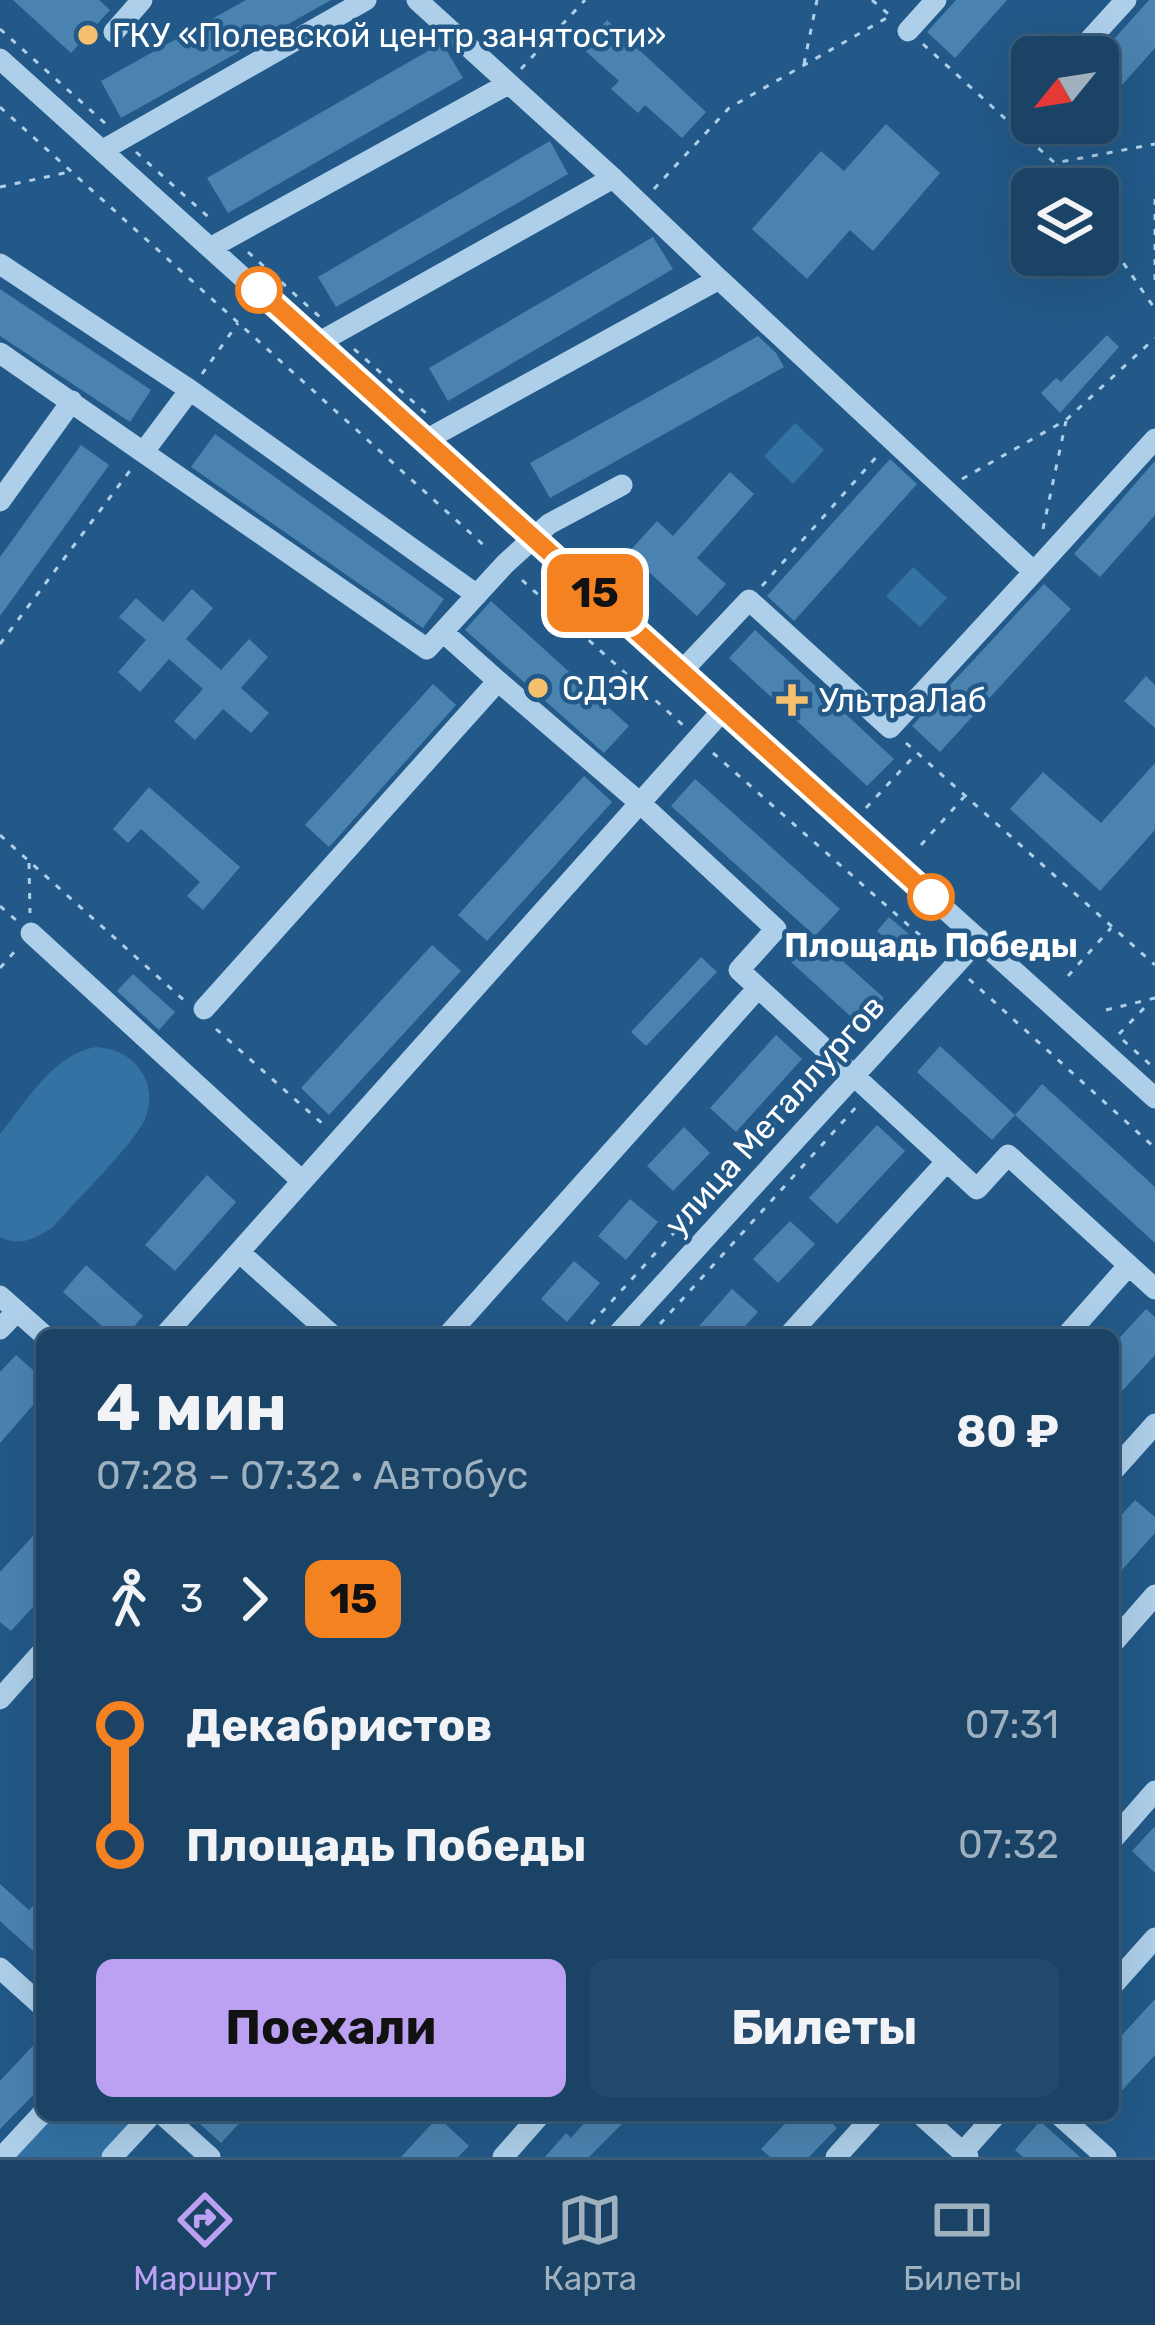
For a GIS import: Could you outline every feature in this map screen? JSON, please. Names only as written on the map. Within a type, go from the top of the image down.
[{"type":"street","points":[[114,32],[142,0]]},
{"type":"street","points":[[103,150],[366,0]]},
{"type":"street","points":[[417,0],[512,79],[1034,572]]},
{"type":"street","points":[[908,31],[936,0]]},
{"type":"street","points":[[1093,36],[1126,0]]},
{"type":"street","points":[[0,59],[1155,1098]]},
{"type":"street","points":[[212,247],[512,79]]},
{"type":"street","points":[[318,343],[613,178]]},
{"type":"street","points":[[0,264],[190,390],[477,595]]},
{"type":"street","points":[[424,441],[719,278]]},
{"type":"street","points":[[0,353],[427,649],[549,524],[622,485]]},
{"type":"street","points":[[145,450],[190,390]]},
{"type":"street","points":[[0,501],[72,401]]},
{"type":"street","points":[[681,672],[749,600],[890,728],[1155,439]]},
{"type":"street","points":[[443,632],[776,929],[739,970],[977,1189],[1009,1155],[1146,1275],[1074,1329]]},
{"type":"street","points":[[196,1008],[498,681]]},
{"type":"street","points":[[170,1329],[723,710]]},
{"type":"street","points":[[31,933],[302,1181]]},
{"type":"street","name":"улица Металлургов","points":[[623,1329],[862,1083],[979,939]]},
{"type":"street","points":[[453,1329],[758,988]]},
{"type":"street","points":[[794,1329],[947,1161]]},
{"type":"street","points":[[239,1252],[325,1329]]},
{"type":"street","points":[[0,1329],[8,1303],[37,1329]]},
{"type":"street","points":[[1119,1464],[1155,1424]]},
{"type":"street","points":[[1119,1636],[1155,1595]]},
{"type":"street","points":[[0,1699],[36,1659]]},
{"type":"street","points":[[1119,1832],[1155,1791]]},
{"type":"street","points":[[1119,1979],[1154,1941]]},
{"type":"street","points":[[0,1968],[36,2001]]},
{"type":"street","points":[[2,2157],[36,2120]]},
{"type":"street","points":[[112,2157],[145,2121]]},
{"type":"street","points":[[170,2121],[210,2157]]},
{"type":"street","points":[[503,2157],[535,2121]]},
{"type":"street","points":[[836,2157],[869,2121]]},
{"type":"street","points":[[928,2121],[965,2155],[992,2121]]},
{"type":"street","points":[[1066,2121],[1106,2157]]},
{"type":"path","points":[[512,79],[585,0]]},
{"type":"path","points":[[804,65],[817,0]]},
{"type":"path","points":[[872,0],[1058,168]]},
{"type":"path","points":[[640,204],[728,108],[890,16]]},
{"type":"path","points":[[0,107],[1155,1148]]},
{"type":"path","points":[[1055,164],[1155,144]]},
{"type":"path","points":[[0,187],[70,171]]},
{"type":"path","points":[[1155,199],[1155,280]]},
{"type":"path","points":[[1119,257],[1155,309]]},
{"type":"path","points":[[190,390],[238,323]]},
{"type":"path","points":[[944,488],[1066,420],[1155,338]]},
{"type":"path","points":[[1043,529],[1066,420]]},
{"type":"path","points":[[749,600],[892,439]]},
{"type":"path","points":[[0,644],[145,450]]},
{"type":"path","points":[[890,728],[1155,965]]},
{"type":"path","points":[[865,809],[917,753]]},
{"type":"path","points":[[921,845],[965,796]]},
{"type":"path","points":[[0,835],[339,1140]]},
{"type":"path","points":[[29,861],[31,933]]},
{"type":"path","points":[[1068,976],[1112,927]]},
{"type":"path","points":[[1106,1010],[1154,999]]},
{"type":"path","points":[[1118,1036],[1154,999]]},
{"type":"path","points":[[1108,1027],[1155,1069]]},
{"type":"path","points":[[586,1329],[833,1057]]},
{"type":"path","points":[[655,1329],[862,1083]]},
{"type":"shaded area","points":[[795,423],[824,450],[793,484],[764,456]]},
{"type":"shaded area","points":[[913,567],[947,598],[920,627],[886,596]]},
{"type":"shaded area","points":[[96,1047],[123,1054],[143,1074],[149,1096],[145,1119],[52,1228],[27,1240],[0,1237],[0,1134],[54,1069]]},
{"type":"shaded area","points":[[42,2121],[136,2121],[103,2157],[9,2157]]},
{"type":"building","points":[[13,0],[99,0],[110,10],[71,53]]},
{"type":"building","points":[[246,0],[331,0],[121,118],[101,81]]},
{"type":"building","points":[[956,0],[1007,0],[955,58],[927,32]]},
{"type":"building","points":[[1149,0],[1155,0],[1155,48],[1119,88],[1117,36]]},
{"type":"building","points":[[607,20],[706,112],[682,138],[645,105],[638,113],[611,89],[619,81],[582,48]]},
{"type":"building","points":[[442,43],[463,78],[228,213],[207,178]]},
{"type":"building","points":[[886,124],[940,173],[873,251],[850,230],[807,279],[752,229],[821,151],[844,171]]},
{"type":"building","points":[[550,141],[568,174],[336,307],[318,277]]},
{"type":"building","points":[[653,237],[673,269],[448,401],[429,368]]},
{"type":"building","points":[[0,289],[151,390],[130,422],[0,336]]},
{"type":"building","points":[[1107,335],[1119,347],[1060,413],[1041,393],[1056,378],[1061,382]]},
{"type":"building","points":[[758,336],[784,367],[550,498],[530,463]]},
{"type":"building","points":[[215,434],[444,599],[423,628],[191,467]]},
{"type":"building","points":[[81,445],[109,465],[0,616],[0,557]]},
{"type":"building","points":[[890,459],[917,484],[794,621],[767,596]]},
{"type":"building","points":[[1155,461],[1155,515],[1100,577],[1074,554]]},
{"type":"building","points":[[730,472],[754,494],[697,558],[726,584],[697,616],[628,553],[657,521],[673,536]]},
{"type":"building","points":[[1044,584],[1071,609],[940,752],[912,726]]},
{"type":"building","points":[[192,589],[213,608],[186,639],[221,670],[249,639],[268,657],[241,688],[269,713],[251,733],[223,709],[195,740],[174,721],[203,689],[169,659],[140,692],[118,672],[146,640],[119,617],[136,598],[163,622]]},
{"type":"building","points":[[491,601],[629,726],[604,753],[465,630]]},
{"type":"building","points":[[755,630],[894,759],[867,786],[729,658]]},
{"type":"building","points":[[1146,676],[1155,685],[1155,728],[1124,701]]},
{"type":"building","points":[[433,684],[456,705],[329,847],[305,825]]},
{"type":"building","points":[[1155,763],[1155,830],[1100,891],[1010,809],[1043,772],[1101,823]]},
{"type":"building","points":[[584,776],[612,802],[487,941],[458,915]]},
{"type":"building","points":[[695,779],[840,909],[815,936],[671,806]]},
{"type":"building","points":[[149,787],[240,867],[203,910],[187,896],[200,882],[141,829],[128,843],[113,829]]},
{"type":"building","points":[[889,917],[925,948],[912,963],[877,931]]},
{"type":"building","points":[[815,936],[884,998],[860,1025],[791,962]]},
{"type":"building","points":[[432,945],[461,971],[329,1115],[301,1088]]},
{"type":"building","points":[[701,957],[717,972],[646,1046],[631,1032]]},
{"type":"building","points":[[133,974],[175,1012],[159,1030],[117,991]]},
{"type":"building","points":[[776,1035],[802,1059],[736,1132],[710,1108]]},
{"type":"building","points":[[940,1046],[1015,1115],[992,1140],[917,1072]]},
{"type":"building","points":[[1042,1084],[1155,1187],[1155,1243],[1015,1115]]},
{"type":"building","points":[[877,1125],[905,1151],[837,1224],[809,1198]]},
{"type":"building","points":[[684,1127],[710,1153],[673,1191],[647,1166]]},
{"type":"building","points":[[207,1175],[236,1202],[175,1271],[145,1245]]},
{"type":"building","points":[[630,1199],[658,1222],[626,1260],[598,1236]]},
{"type":"building","points":[[790,1221],[815,1244],[778,1283],[753,1259]]},
{"type":"building","points":[[574,1261],[600,1283],[567,1322],[541,1299]]},
{"type":"building","points":[[86,1265],[143,1316],[132,1329],[105,1329],[63,1292]]},
{"type":"building","points":[[732,1289],[758,1312],[742,1329],[699,1326]]},
{"type":"building","points":[[1146,1309],[1155,1317],[1155,1355],[1119,1394],[1119,1338]]},
{"type":"building","points":[[16,1355],[36,1373],[36,1402],[0,1443],[0,1372]]},
{"type":"building","points":[[1135,1500],[1155,1517],[1155,1533],[1119,1573],[1119,1517]]},
{"type":"building","points":[[36,1533],[36,1604],[11,1631],[0,1622],[0,1572]]},
{"type":"building","points":[[1155,1826],[1155,1873],[1132,1851]]},
{"type":"building","points":[[0,1884],[29,1910],[36,1902],[36,1954],[0,1921]]},
{"type":"building","points":[[1155,1999],[1155,2055],[1119,2094],[1119,2038]]},
{"type":"building","points":[[36,2042],[36,2092],[0,2129],[0,2081]]},
{"type":"building","points":[[197,2121],[241,2121],[221,2143]]},
{"type":"building","points":[[434,2121],[442,2121],[469,2146],[458,2157],[401,2157]]},
{"type":"building","points":[[586,2121],[622,2124],[589,2157],[545,2157],[566,2133],[571,2138]]},
{"type":"building","points":[[787,2121],[829,2121],[837,2128],[809,2157],[770,2157],[761,2149]]},
{"type":"building","points":[[1040,2121],[1080,2157],[1023,2157],[1015,2150]]},
{"type":"bus line","name":"15","points":[[259,290],[931,897]]},
{"type":"place","name":"ГКУ «Полевской центр занятости»","points":[[88,35]]},
{"type":"place","name":"СДЭК","points":[[538,688]]},
{"type":"place","name":"УльтраЛаб","points":[[792,700]]},
{"type":"place","name":"Площадь Победы","points":[[931,897]]}]
